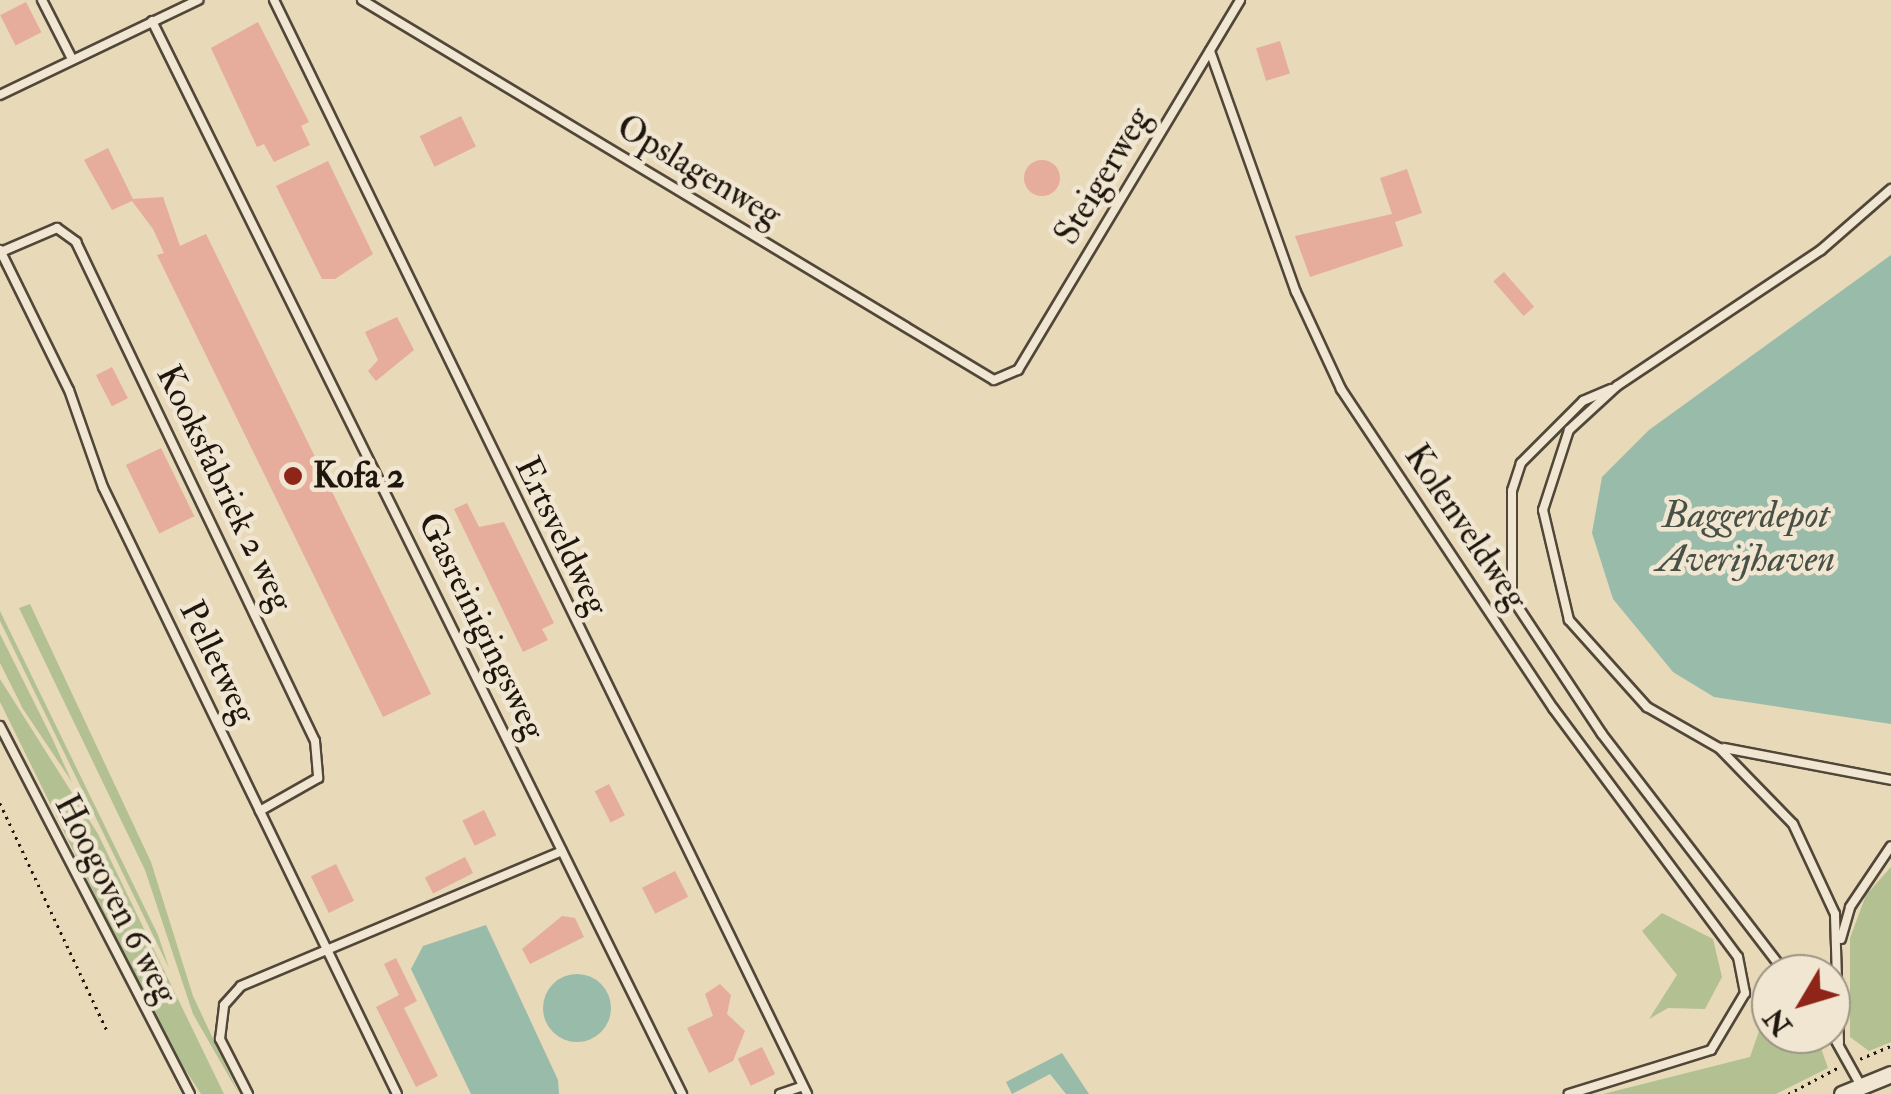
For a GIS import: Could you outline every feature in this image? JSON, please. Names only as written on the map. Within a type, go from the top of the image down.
[{"type":"street","points":[[1842,1094],[1891,1074]]},
{"type":"lane","points":[[42,0],[72,59]]},
{"type":"lane","points":[[0,95],[198,0]]},
{"type":"lane","name":"Ertsveldweg","points":[[274,0],[805,1090]]},
{"type":"lane","name":"Opslagenweg","points":[[362,0],[994,380],[1010,377]]},
{"type":"lane","name":"Steigerweg","points":[[1010,377],[1240,0]]},
{"type":"lane","name":"Gasreinigingsweg","points":[[152,20],[682,1094]]},
{"type":"lane","name":"Kolenveldweg","points":[[1210,51],[1296,292],[1341,389],[1553,708],[1738,957],[1745,993],[1711,1050],[1569,1094]]},
{"type":"lane","points":[[1838,954],[1836,914],[1792,824],[1719,748],[1647,707],[1608,668],[1569,620],[1549,556],[1552,467],[1569,430],[1617,386],[1821,250],[1891,189]]},
{"type":"lane","name":"Kooksfabriek 2 weg","points":[[1,251],[57,228],[76,242],[316,741],[318,778],[260,811]]},
{"type":"lane","name":"Pelletweg","points":[[1,251],[260,811],[397,1094]]},
{"type":"lane","points":[[1617,386],[1583,400],[1522,463],[1512,491],[1512,598],[1602,734],[1771,954]]},
{"type":"lane","name":"Hoogoven 6 weg","points":[[0,726],[190,1094]]},
{"type":"lane","points":[[1719,748],[1891,780]]},
{"type":"lane","points":[[1838,948],[1850,907],[1891,846]]},
{"type":"lane","points":[[248,1094],[220,1039],[224,1005],[241,986],[562,851]]},
{"type":"lane","points":[[1845,1054],[1861,1086]]},
{"type":"lane","points":[[780,1094],[805,1090]]},
{"type":"path","points":[[0,803],[108,1032]]},
{"type":"shaded area","points":[[30,604],[151,862],[193,996],[239,1094],[193,1014],[145,870],[19,608]]},
{"type":"shaded area","points":[[0,611],[158,935],[169,968],[0,621]]},
{"type":"shaded area","points":[[0,634],[72,782],[23,709],[0,663]]},
{"type":"shaded area","points":[[0,679],[98,834],[224,1094],[201,1094],[169,1045],[0,702]]},
{"type":"shaded area","points":[[1891,867],[1891,1042],[1869,1051],[1851,1038],[1850,938],[1866,895]]},
{"type":"shaded area","points":[[1662,913],[1713,939],[1722,977],[1705,1009],[1668,1008],[1649,1019],[1677,975],[1642,931]]},
{"type":"shaded area","points":[[1823,1054],[1828,1068],[1776,1094],[1603,1094],[1750,1057]]},
{"type":"water","name":"Baggerdepot Averijhaven","points":[[1891,255],[1891,724],[1714,697],[1673,672],[1613,599],[1592,533],[1602,477],[1649,430]]},
{"type":"water","points":[[486,925],[558,1080],[559,1094],[471,1094],[411,969],[423,946]]},
{"type":"water","points":[[577,974],[590,976],[601,984],[609,995],[609,1021],[601,1032],[590,1040],[577,1042],[564,1040],[553,1032],[545,1021],[543,1008],[545,995],[553,984],[564,976]]},
{"type":"water","points":[[1062,1053],[1089,1094],[1066,1094],[1050,1074],[1012,1094],[1006,1082]]},
{"type":"building","points":[[26,2],[41,32],[16,45],[0,15]]},
{"type":"building","points":[[258,22],[309,122],[301,126],[310,145],[274,162],[264,144],[257,147],[211,48]]},
{"type":"building","points":[[1280,41],[1290,74],[1266,81],[1256,48]]},
{"type":"building","points":[[461,116],[476,147],[435,167],[420,136]]},
{"type":"building","name":"Kofa 2","points":[[108,148],[133,199],[163,197],[180,246],[206,234],[431,694],[383,717],[157,255],[164,253],[153,229],[132,201],[112,210],[84,160]]},
{"type":"building","points":[[1042,160],[1054,166],[1060,178],[1054,190],[1042,196],[1030,190],[1024,178],[1030,166]]},
{"type":"building","points":[[328,161],[373,254],[335,279],[322,279],[276,186]]},
{"type":"building","points":[[1407,169],[1422,213],[1395,222],[1403,246],[1310,277],[1295,236],[1392,214],[1380,178]]},
{"type":"building","points":[[1504,272],[1534,307],[1524,316],[1493,281]]},
{"type":"building","points":[[397,317],[414,350],[376,381],[368,371],[378,360],[365,332]]},
{"type":"building","points":[[112,367],[128,398],[112,406],[96,375]]},
{"type":"building","points":[[161,448],[194,516],[159,533],[126,465]]},
{"type":"building","points":[[467,503],[479,527],[504,522],[554,623],[542,629],[548,640],[523,652],[454,509]]},
{"type":"building","points":[[609,784],[625,815],[611,822],[595,791]]},
{"type":"building","points":[[484,810],[496,835],[475,846],[462,821]]},
{"type":"building","points":[[465,857],[473,873],[433,893],[425,877]]},
{"type":"building","points":[[336,864],[354,901],[329,913],[311,876]]},
{"type":"building","points":[[675,871],[688,897],[655,914],[642,888]]},
{"type":"building","points":[[562,916],[575,918],[584,937],[530,964],[522,949]]},
{"type":"building","points":[[396,958],[417,1001],[404,1008],[438,1076],[416,1087],[376,1007],[399,995],[384,964]]},
{"type":"building","points":[[720,984],[731,995],[727,1014],[745,1031],[733,1061],[709,1073],[687,1028],[713,1016],[705,994]]},
{"type":"building","points":[[762,1047],[775,1074],[751,1086],[738,1059]]},
{"type":"place","name":"Kofa 2","points":[[293,476]]}]
